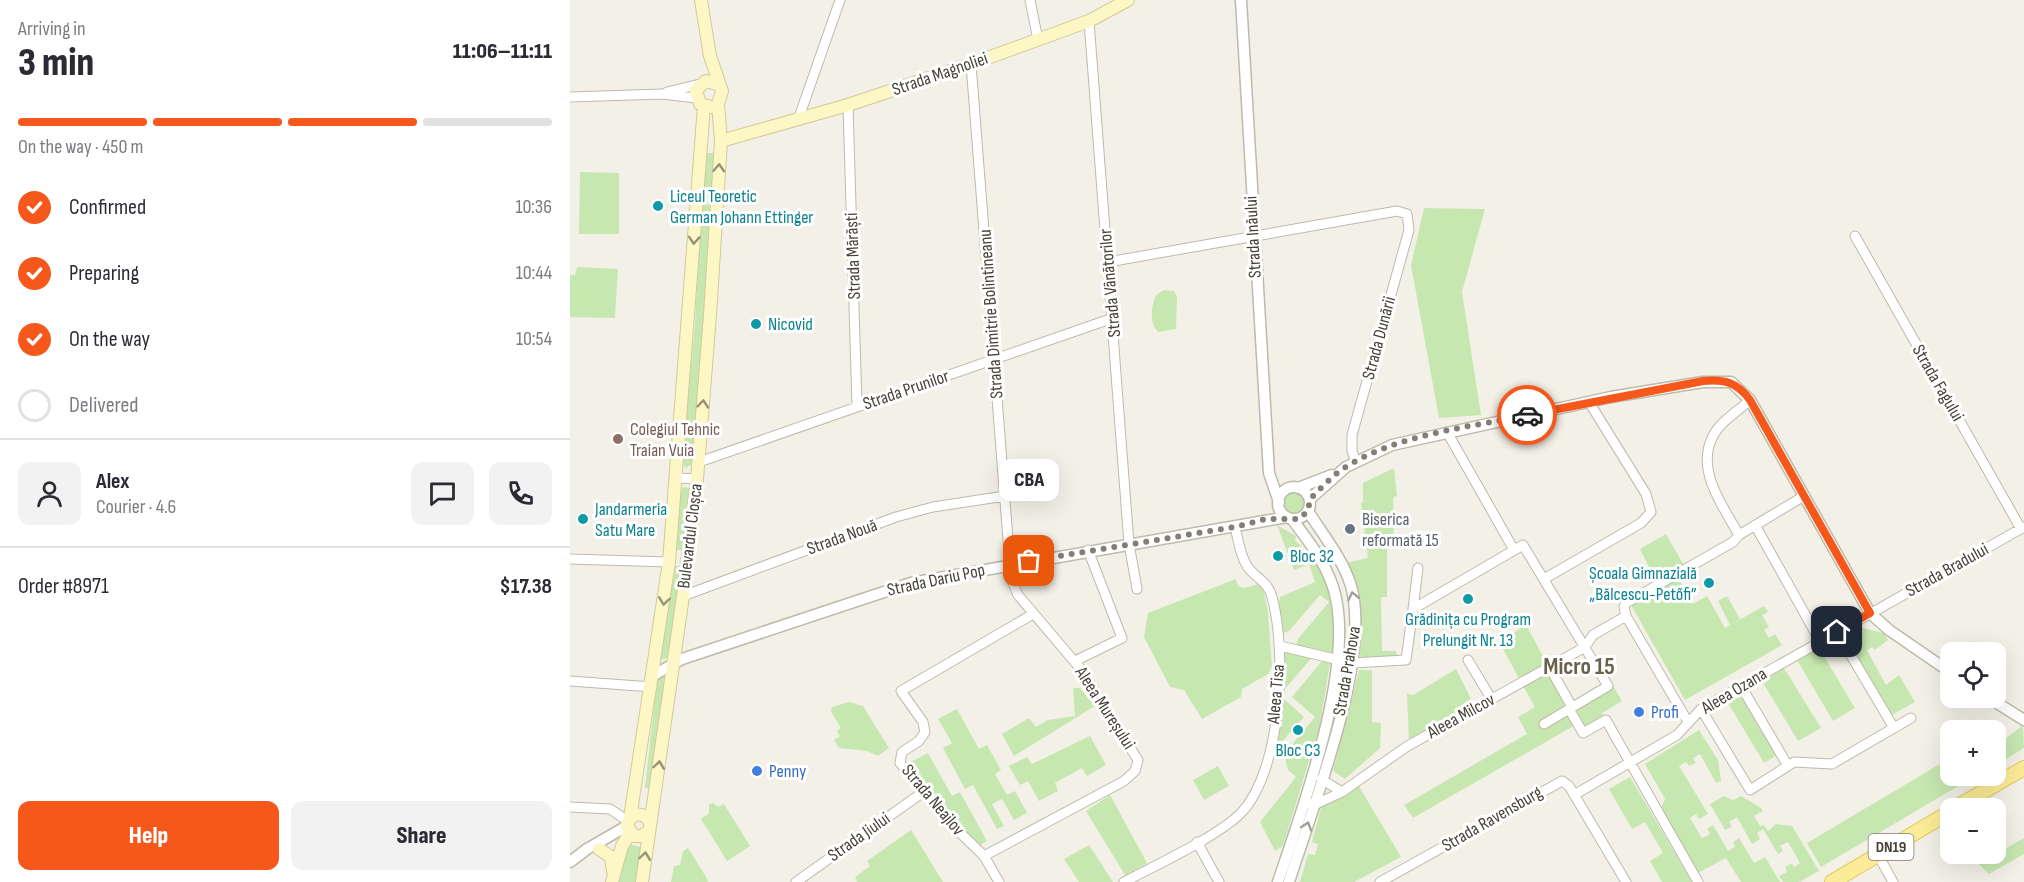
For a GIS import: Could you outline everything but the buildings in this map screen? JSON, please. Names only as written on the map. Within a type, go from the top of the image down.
[{"type":"main road","name":"Bulevardul Cloșca","points":[[642,882],[675,662],[699,462],[721,141],[718,110],[722,91],[717,84],[710,56],[701,0]]},
{"type":"main road","name":"Strada Magnoliei","points":[[721,141],[848,105],[971,64],[1089,21],[1128,0]]},
{"type":"main road","name":"Bulevardul Cloșca","points":[[612,878],[628,824],[653,681],[669,562],[678,478],[700,106],[702,83],[710,56]]},
{"type":"main road","points":[[702,83],[717,84]]},
{"type":"main road","points":[[700,106],[718,110],[729,131],[747,134]]},
{"type":"main road","points":[[700,106],[721,141]]},
{"type":"main road","points":[[1972,798],[2024,768]]},
{"type":"main road","points":[[641,814],[649,826],[638,837],[628,824],[641,814]]},
{"type":"main road","name":"DN19","points":[[1832,882],[1940,818]]},
{"type":"main road","points":[[593,849],[611,857],[612,878]]},
{"type":"street","points":[[798,120],[840,0]]},
{"type":"street","points":[[1030,0],[1038,40]]},
{"type":"street","name":"Strada Inăului","points":[[1241,0],[1253,237],[1269,473],[1279,505]]},
{"type":"street","name":"Strada Vânătorilor","points":[[1089,21],[1129,544],[1137,589]]},
{"type":"street","name":"Strada Dimitrie Bolintineanu","points":[[971,64],[996,359],[1010,565]]},
{"type":"street","points":[[570,97],[662,94],[702,83]]},
{"type":"street","points":[[662,94],[700,106]]},
{"type":"street","name":"Strada Mărăști","points":[[848,105],[858,406]]},
{"type":"street","name":"Strada Dunării","points":[[1253,237],[1397,211],[1407,214],[1409,230],[1352,435],[1352,451],[1356,462]]},
{"type":"street","points":[[1108,262],[1253,237]]},
{"type":"street","name":"Strada Fagului","points":[[1855,237],[2022,528]]},
{"type":"street","name":"Strada Prunilor","points":[[699,462],[1113,318]]},
{"type":"street","points":[[1338,472],[1310,499],[1308,511],[1299,519],[1289,518],[1279,505],[1280,496],[1293,488],[1338,472],[1392,445],[1589,402],[1703,381],[1731,382],[1750,400],[1870,613],[1889,630],[1940,665]]},
{"type":"street","points":[[1739,535],[1711,482],[1708,451],[1720,427],[1750,400]]},
{"type":"street","points":[[1544,579],[1641,523],[1651,512],[1646,495],[1589,402]]},
{"type":"street","points":[[1447,432],[1514,550]]},
{"type":"street","points":[[1269,473],[1310,499]]},
{"type":"street","points":[[678,478],[697,479]]},
{"type":"street","name":"Strada Nouă","points":[[683,596],[896,517],[933,507],[1005,496]]},
{"type":"street","points":[[1688,722],[1626,616],[1624,607],[1626,603],[1733,542],[1739,535],[1804,496]]},
{"type":"street","name":"Strada Dariu Pop","points":[[1266,519],[1279,505]]},
{"type":"street","name":"Strada Prahova","points":[[1278,882],[1309,804],[1322,779],[1352,663],[1357,613],[1350,583],[1338,558],[1308,511]]},
{"type":"street","name":"Strada Dariu Pop","points":[[653,681],[675,662],[893,588],[1088,550],[1235,527],[1266,519],[1289,518]]},
{"type":"street","name":"Strada Prahova","points":[[1289,518],[1325,566],[1335,591],[1339,614],[1338,658],[1331,697],[1309,804],[1289,882]]},
{"type":"street","points":[[1755,525],[1820,641]]},
{"type":"street","name":"Aleea Tisa","points":[[1124,882],[1197,842],[1241,812],[1253,798],[1263,778],[1278,711],[1280,646],[1269,589],[1245,562],[1235,527]]},
{"type":"street","name":"Strada Bradului","points":[[1870,613],[2022,528]]},
{"type":"street","points":[[1413,609],[1523,545],[1608,686],[1544,724]]},
{"type":"street","points":[[1075,661],[1122,638],[1088,550]]},
{"type":"street","points":[[570,559],[669,562]]},
{"type":"street","name":"Aleea Mureșului","points":[[984,856],[1124,781],[1135,771],[1138,760],[1131,745],[1075,661],[1033,614],[1014,588],[1010,565]]},
{"type":"street","points":[[1280,646],[1352,663],[1406,660],[1418,568]]},
{"type":"street","name":"Aleea Ozana","points":[[1574,795],[1677,735],[1701,709],[1870,613]]},
{"type":"street","name":"Strada Neajlov","points":[[999,882],[984,856],[922,793],[903,769],[899,758],[902,752],[923,736],[925,727],[901,691],[1033,614]]},
{"type":"street","name":"Aleea Milcov","points":[[1309,804],[1342,792],[1406,747],[1585,647],[1593,635],[1626,616]]},
{"type":"street","points":[[1837,632],[1894,728]]},
{"type":"street","points":[[1468,660],[1492,700]]},
{"type":"street","points":[[1550,668],[1583,734],[1606,720],[1698,882]]},
{"type":"street","points":[[570,681],[653,681]]},
{"type":"street","points":[[1741,686],[1788,766]]},
{"type":"street","points":[[2005,708],[2024,720]]},
{"type":"street","points":[[1701,709],[1750,790],[1794,762],[1832,764],[1911,718]]},
{"type":"street","points":[[1322,779],[1342,792]]},
{"type":"street","name":"Strada Ravensburg","points":[[1380,882],[1558,782],[1566,783],[1574,795]]},
{"type":"street","name":"Strada Jiului","points":[[796,882],[922,793]]},
{"type":"street","points":[[1574,795],[1626,882]]},
{"type":"street","points":[[570,807],[610,809],[628,824],[614,847],[593,849],[570,862]]},
{"type":"street","points":[[1197,842],[1219,882]]},
{"type":"street","points":[[1878,855],[1893,882]]},
{"type":"green space","points":[[708,153],[714,153],[718,157],[694,463],[686,468],[682,462],[695,324],[703,167],[704,157]]},
{"type":"green space","points":[[580,172],[619,173],[619,234],[579,234]]},
{"type":"green space","points":[[1424,208],[1485,209],[1462,292],[1481,415],[1439,418],[1411,265]]},
{"type":"green space","points":[[577,267],[618,269],[615,318],[570,317],[570,275],[575,275]]},
{"type":"green space","points":[[1164,290],[1174,291],[1177,296],[1176,329],[1158,332],[1153,324],[1152,309],[1156,295]]},
{"type":"green space","points":[[1394,468],[1397,496],[1393,497],[1394,547],[1387,547],[1387,597],[1381,597],[1382,651],[1396,651],[1397,661],[1363,659],[1357,652],[1361,618],[1359,594],[1357,583],[1346,563],[1368,558],[1361,503],[1363,502],[1363,483]]},
{"type":"green space","points":[[684,487],[690,488],[687,550],[675,550],[681,490]]},
{"type":"green space","points":[[1290,493],[1298,493],[1305,500],[1305,508],[1298,515],[1290,515],[1283,508],[1283,500]]},
{"type":"green space","points":[[1277,525],[1296,536],[1295,540],[1307,553],[1314,550],[1335,591],[1338,652],[1318,656],[1330,663],[1320,725],[1283,846],[1275,851],[1260,822],[1296,777],[1288,770],[1284,754],[1315,717],[1292,697],[1322,661],[1314,655],[1284,690],[1283,651],[1295,651],[1298,639],[1329,602],[1320,595],[1289,631],[1281,634],[1278,609],[1280,597],[1315,582],[1309,564],[1294,570]]},
{"type":"green space","points":[[1666,534],[1686,569],[1658,585],[1640,549]]},
{"type":"green space","points":[[673,566],[685,566],[674,656],[657,661]]},
{"type":"green space","points":[[1678,578],[1693,604],[1707,596],[1725,628],[1764,606],[1768,612],[1762,615],[1769,627],[1764,630],[1769,638],[1775,634],[1782,645],[1685,700],[1631,605]]},
{"type":"green space","points":[[1236,579],[1238,586],[1244,588],[1262,583],[1268,612],[1272,666],[1268,674],[1242,689],[1241,697],[1202,719],[1184,690],[1170,687],[1144,637],[1148,613]]},
{"type":"green space","points":[[1727,596],[1740,619],[1730,625],[1718,601]]},
{"type":"green space","points":[[1526,625],[1571,707],[1612,684],[1622,701],[1602,713],[1606,720],[1583,733],[1577,724],[1413,818],[1404,805],[1527,734],[1518,717],[1535,707],[1499,642]]},
{"type":"green space","points":[[1863,628],[1884,633],[1888,640],[1875,650],[1872,647],[1867,650],[1886,685],[1899,675],[1915,702],[1892,715],[1844,634]]},
{"type":"green space","points":[[1819,648],[1855,708],[1833,721],[1797,660]]},
{"type":"green space","points":[[1784,668],[1821,728],[1798,741],[1762,681]]},
{"type":"green space","points":[[1456,669],[1475,707],[1409,743],[1407,694],[1413,695]]},
{"type":"green space","points":[[1359,670],[1372,670],[1372,722],[1381,723],[1380,748],[1345,779],[1333,771]]},
{"type":"green space","points":[[671,671],[654,788],[645,788],[657,678]]},
{"type":"green space","points":[[1073,688],[1080,688],[1095,706],[1014,756],[1002,734],[1029,718],[1036,727],[1048,720],[1075,716]]},
{"type":"green space","points":[[1745,693],[1781,753],[1764,763],[1728,703]]},
{"type":"green space","points":[[1283,698],[1304,717],[1281,743],[1275,737]]},
{"type":"green space","points":[[849,702],[863,706],[889,748],[878,756],[867,751],[839,748],[834,740],[840,736],[837,731],[841,728],[831,712],[832,707]]},
{"type":"green space","points":[[957,709],[979,749],[987,745],[1001,770],[995,774],[1007,795],[1015,791],[1027,813],[1014,820],[1002,799],[992,804],[1004,826],[997,829],[973,785],[965,789],[943,748],[952,743],[938,719]]},
{"type":"green space","points":[[2023,725],[2024,748],[2006,759],[2006,738]]},
{"type":"green space","points":[[1699,730],[1718,760],[1721,781],[1716,783],[1700,754],[1693,758],[1696,763],[1689,766],[1686,762],[1679,766],[1708,814],[1699,819],[1696,814],[1690,818],[1702,838],[1710,834],[1707,829],[1713,825],[1728,851],[1735,847],[1733,842],[1739,838],[1754,863],[1765,857],[1780,882],[1741,882],[1726,858],[1694,875],[1659,812],[1665,799],[1645,764]]},
{"type":"green space","points":[[1090,736],[1106,765],[1087,776],[1082,768],[1055,783],[1058,791],[1039,801],[1028,781],[1020,785],[1009,766],[1027,757],[1032,764]]},
{"type":"green space","points":[[928,753],[952,796],[960,792],[987,841],[977,847],[933,799],[907,764]]},
{"type":"green space","points":[[1940,764],[1940,786],[1958,786],[1821,867],[1807,843]]},
{"type":"green space","points":[[1218,766],[1229,786],[1204,800],[1193,780]]},
{"type":"green space","points":[[1630,777],[1692,882],[1662,882],[1650,861],[1663,853],[1645,822],[1632,829],[1609,789]]},
{"type":"green space","points":[[1357,783],[1401,857],[1354,882],[1300,882],[1308,854],[1315,855],[1318,844],[1312,842],[1322,804]]},
{"type":"green space","points":[[1110,795],[1147,863],[1125,875],[1086,811]]},
{"type":"green space","points":[[1724,796],[1733,800],[1741,796],[1761,808],[1763,811],[1754,816],[1760,826],[1764,825],[1768,831],[1776,824],[1792,826],[1819,871],[1799,882],[1783,882],[1779,876],[1787,872],[1785,867],[1792,863],[1794,867],[1800,863],[1788,842],[1780,846],[1783,851],[1778,854],[1763,829],[1757,833],[1760,839],[1752,844],[1737,817],[1729,822],[1732,827],[1725,830],[1710,804]]},
{"type":"green space","points":[[713,803],[718,807],[724,804],[750,846],[727,861],[701,819],[709,813],[709,804]]},
{"type":"green space","points":[[911,830],[943,882],[857,882],[855,877],[870,866],[867,861]]},
{"type":"green space","points":[[2024,838],[2024,854],[1989,874],[1979,864],[2006,864],[2006,848]]},
{"type":"green space","points":[[624,844],[643,847],[637,882],[618,882]]},
{"type":"green space","points":[[1089,845],[1113,882],[1079,882],[1064,859]]},
{"type":"green space","points":[[688,848],[708,882],[671,882],[674,866],[680,865],[683,851]]},
{"type":"way so far","points":[[1029,561],[1235,527],[1266,519],[1287,517],[1299,519],[1308,511],[1310,499],[1338,472],[1374,453],[1392,445],[1432,435],[1527,415]]},
{"type":"place","name":"Liceul Teoretic German Johann Ettinger","points":[[658,206]]},
{"type":"place","name":"Nicovid","points":[[756,324]]},
{"type":"place","name":"Colegiul Tehnic Traian Vuia","points":[[618,439]]},
{"type":"place","name":"Jandarmeria Satu Mare","points":[[583,519]]},
{"type":"place","name":"Biserica reformată 15","points":[[1350,529]]},
{"type":"place","name":"Bloc 32","points":[[1278,556]]},
{"type":"place","name":"CBA","points":[[1029,561]]},
{"type":"place","name":"Școala Gimnazială „Bălcescu-Petőfi”","points":[[1709,583]]},
{"type":"place","name":"Grădinița cu Program Prelungit Nr. 13","points":[[1468,599]]},
{"type":"place","name":"Profi","points":[[1639,712]]},
{"type":"place","name":"Bloc C3","points":[[1298,730]]},
{"type":"place","name":"Penny","points":[[757,771]]},
{"type":"district","name":"Micro 15","points":[[1579,666]]},
{"type":"route","points":[[1527,415],[1703,381],[1723,380],[1738,386],[1750,400],[1870,613],[1837,632]]}]
